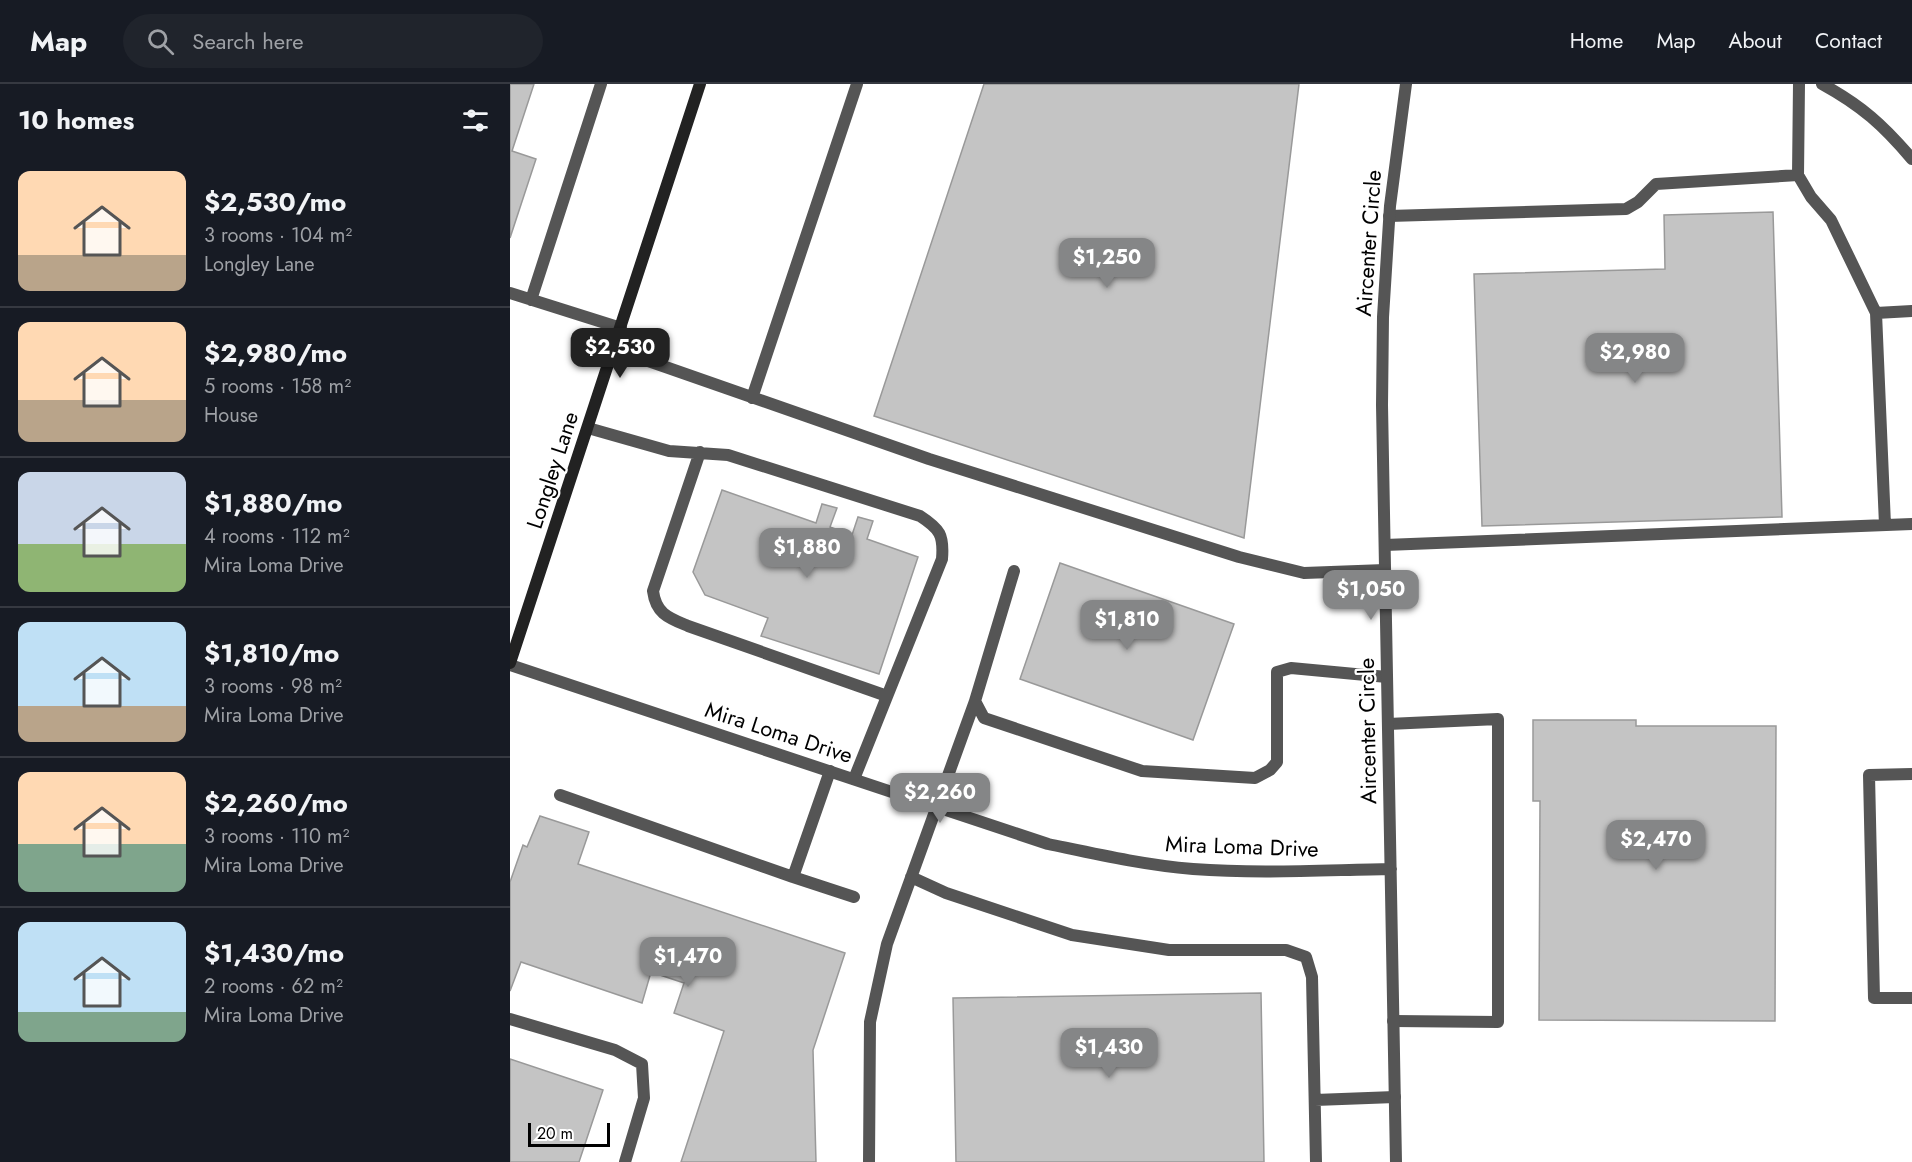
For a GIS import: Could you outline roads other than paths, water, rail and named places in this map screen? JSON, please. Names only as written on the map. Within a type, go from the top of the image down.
[{"type":"main road","name":"Longley Lane","points":[[510,664],[700,84]]},
{"type":"street","points":[[531,300],[601,84]]},
{"type":"street","points":[[752,398],[858,84]]},
{"type":"street","name":"Aircenter Circle","points":[[1396,1162],[1385,570],[1383,317],[1389,216],[1406,84]]},
{"type":"street","points":[[1799,84],[1798,175],[1811,197],[1831,220],[1876,313],[1885,525]]},
{"type":"street","points":[[1822,84],[1852,101],[1886,129],[1912,159]]},
{"type":"street","points":[[1389,216],[1626,209],[1638,202],[1656,184],[1798,175]]},
{"type":"street","points":[[510,293],[621,328]]},
{"type":"street","points":[[1876,313],[1912,311]]},
{"type":"street","points":[[614,350],[929,459],[1239,557],[1304,573],[1385,570]]},
{"type":"street","points":[[588,428],[669,451],[728,455],[920,516],[935,526],[944,541],[942,559],[854,779]]},
{"type":"street","points":[[700,453],[653,591],[655,603],[666,617],[688,626],[887,696]]},
{"type":"street","points":[[1385,545],[1912,524]]},
{"type":"street","points":[[869,1162],[870,1022],[887,944],[975,701],[1014,571]]},
{"type":"street","name":"Mira Loma Drive","points":[[510,664],[1048,844],[1121,860],[1193,869],[1261,871],[1391,869]]},
{"type":"street","points":[[975,701],[984,718],[1142,771],[1255,778],[1270,770],[1277,762],[1278,672],[1291,668],[1388,677]]},
{"type":"street","points":[[1388,724],[1498,719],[1498,1022],[1394,1021]]},
{"type":"street","points":[[793,877],[830,771]]},
{"type":"street","points":[[1912,774],[1869,775],[1874,998],[1912,998]]},
{"type":"street","points":[[560,795],[854,897]]},
{"type":"street","points":[[911,877],[946,893],[1072,935],[1169,950],[1286,950],[1306,957],[1312,977],[1316,1162]]},
{"type":"street","points":[[510,1019],[615,1050],[642,1064],[645,1098],[625,1162]]},
{"type":"street","points":[[1315,1100],[1395,1097]]}]
